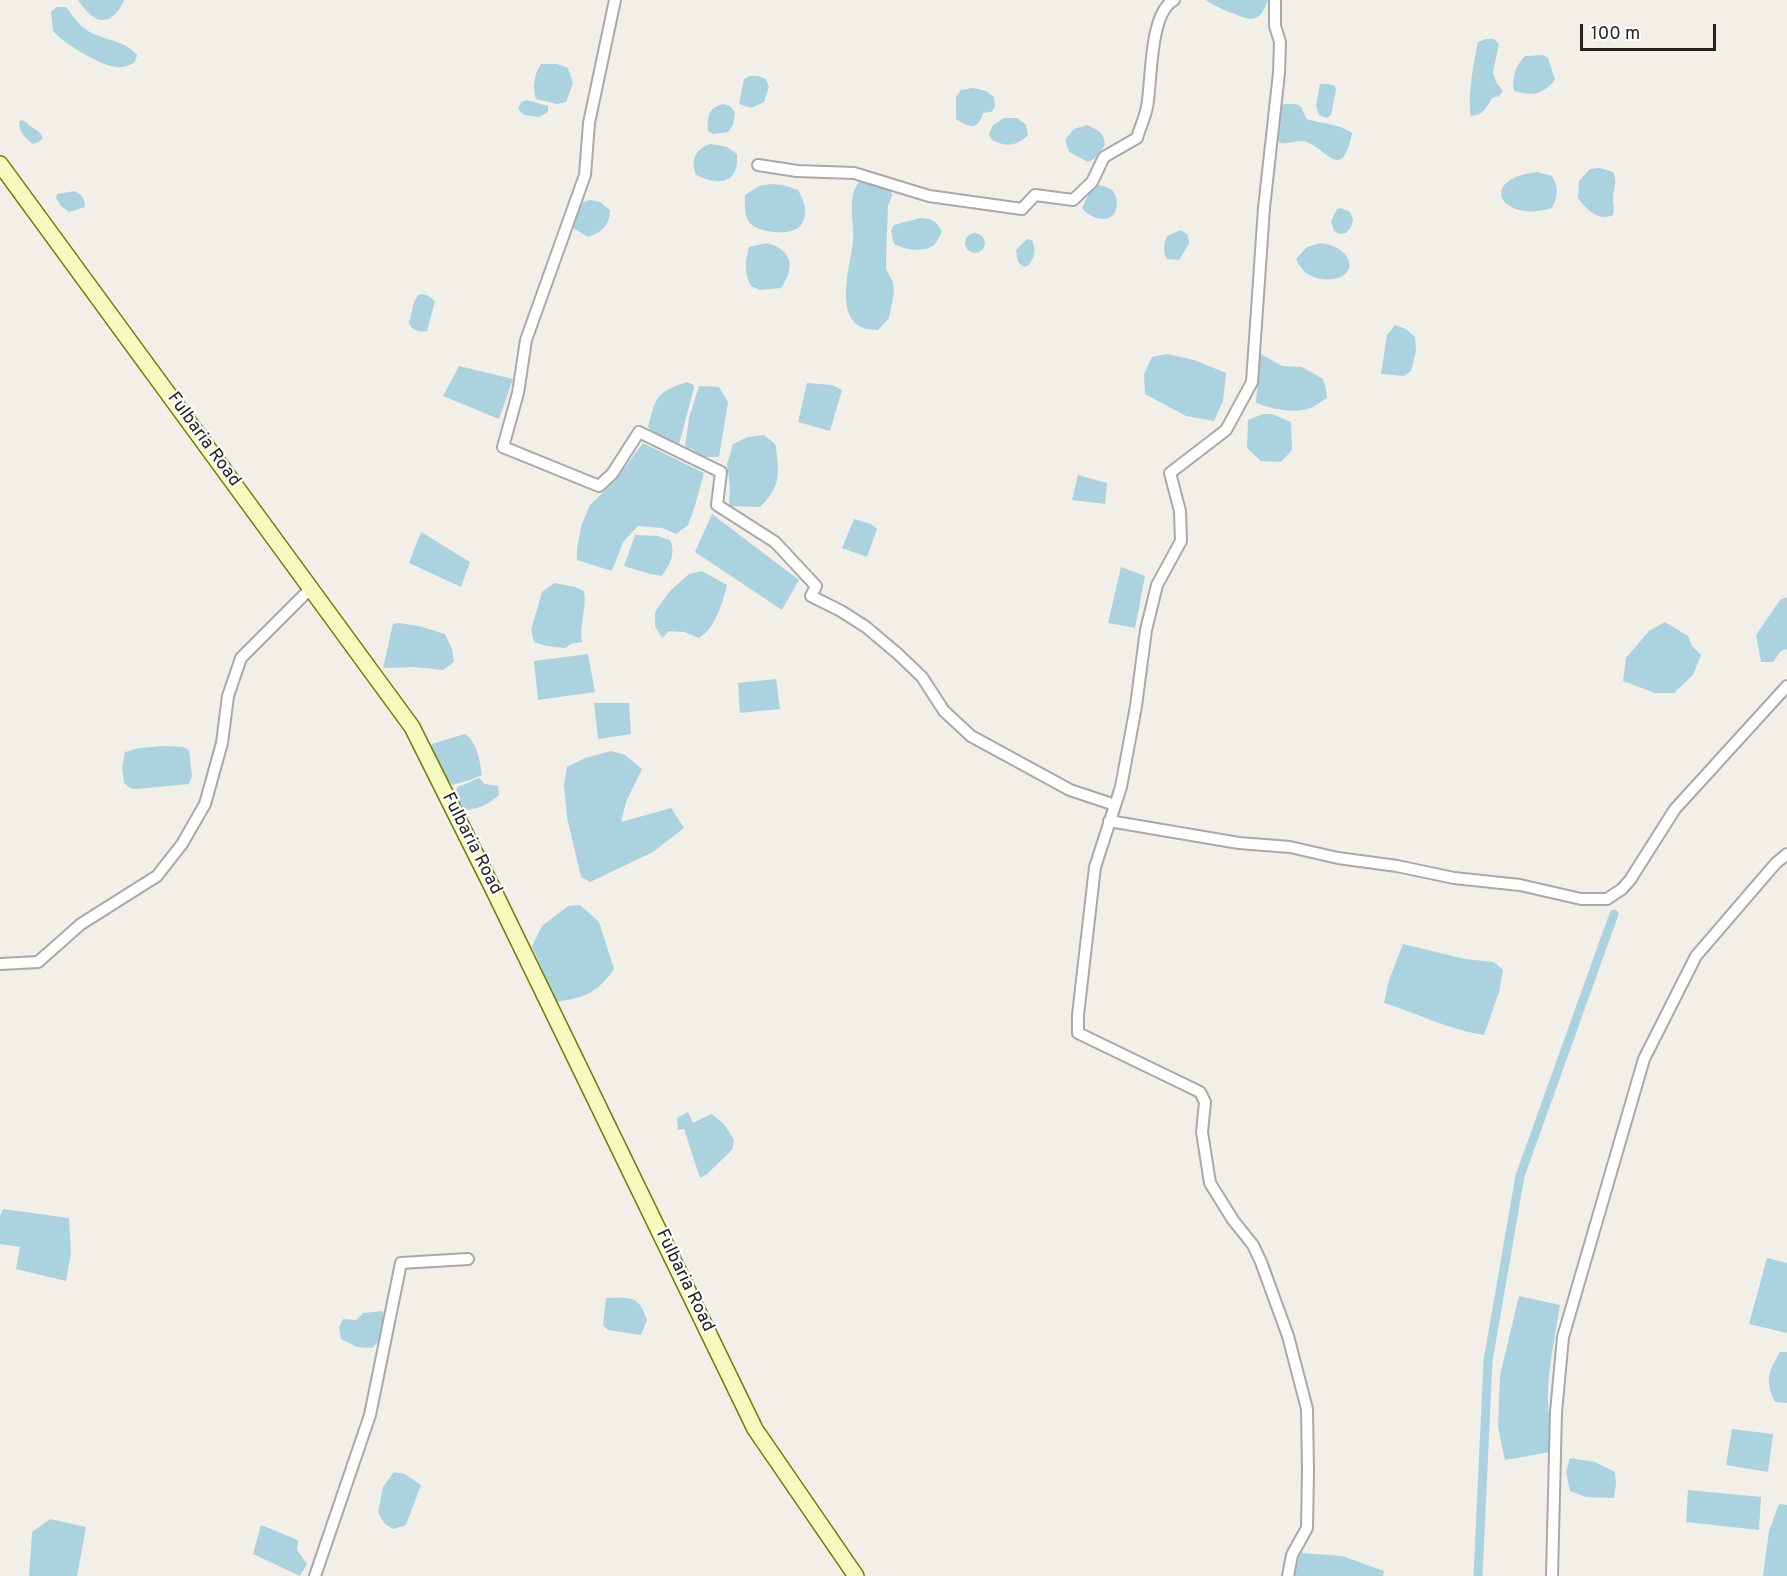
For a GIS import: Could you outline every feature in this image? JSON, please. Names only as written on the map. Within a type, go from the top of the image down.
[{"type":"main road","name":"Fulbaria Road","points":[[0,164],[412,727],[755,1429],[856,1576]]},
{"type":"street","points":[[615,0],[589,123],[585,175],[526,340],[518,393],[503,447],[599,486],[612,474],[639,432],[721,472],[717,505],[775,542],[816,586],[811,596],[841,610],[866,627],[897,654],[922,677],[944,711],[971,736],[1070,790],[1115,805]]},
{"type":"street","points":[[758,165],[797,171],[854,172],[929,196],[1022,209],[1035,195],[1072,200],[1092,182],[1104,157],[1137,138],[1147,107],[1154,43],[1160,20],[1169,3],[1174,0]]},
{"type":"street","points":[[1275,0],[1275,26],[1280,42],[1279,73],[1264,208],[1252,382],[1226,430],[1170,473],[1180,511],[1181,541],[1157,585],[1146,630],[1121,787],[1095,867],[1078,1015],[1078,1033],[1200,1092],[1205,1102],[1202,1132],[1210,1183],[1233,1220],[1253,1245],[1261,1262],[1288,1336],[1307,1409],[1306,1528],[1292,1555],[1288,1576]]},
{"type":"street","points":[[0,964],[38,962],[81,924],[157,876],[182,843],[205,804],[222,743],[228,696],[241,658],[311,588]]},
{"type":"street","points":[[1109,821],[1239,843],[1290,848],[1454,878],[1520,885],[1581,899],[1607,899],[1622,889],[1630,880],[1675,809],[1787,686]]},
{"type":"street","points":[[1552,1576],[1556,1412],[1563,1337],[1644,1059],[1696,956],[1776,863],[1787,854]]},
{"type":"street","points":[[315,1576],[370,1414],[401,1263],[468,1259]]},
{"type":"water","points":[[78,0],[124,1],[113,16],[102,20],[90,14]]},
{"type":"water","points":[[1206,0],[1268,0],[1262,13],[1250,19],[1221,9]]},
{"type":"water","points":[[57,7],[66,7],[89,32],[132,50],[137,55],[135,62],[124,67],[109,66],[65,42],[53,31],[51,12]]},
{"type":"water","points":[[1494,39],[1499,44],[1493,72],[1496,82],[1503,91],[1499,96],[1492,98],[1481,113],[1471,116],[1470,90],[1476,50],[1478,42]]},
{"type":"water","points":[[1543,55],[1548,58],[1555,80],[1546,89],[1537,93],[1527,94],[1514,91],[1514,77],[1525,56]]},
{"type":"water","points":[[541,64],[557,64],[568,68],[573,83],[566,102],[557,104],[536,99],[534,81]]},
{"type":"water","points":[[750,76],[766,79],[769,87],[764,102],[751,108],[739,104],[744,79]]},
{"type":"water","points":[[1320,84],[1335,86],[1336,90],[1331,115],[1327,118],[1319,115],[1316,106]]},
{"type":"water","points":[[973,88],[986,91],[994,97],[995,107],[991,112],[983,113],[979,123],[969,126],[956,119],[956,97],[961,90]]},
{"type":"water","points":[[527,100],[548,106],[548,112],[539,117],[524,115],[518,109],[521,102]]},
{"type":"water","points":[[723,104],[730,106],[735,113],[733,125],[728,132],[713,134],[708,131],[711,111]]},
{"type":"water","points":[[1280,105],[1299,105],[1307,119],[1336,125],[1352,133],[1348,149],[1343,157],[1338,160],[1332,158],[1311,144],[1302,141],[1279,142],[1276,139]]},
{"type":"water","points":[[1004,118],[1017,118],[1026,125],[1028,135],[1020,142],[1006,145],[991,139],[989,134],[993,125]]},
{"type":"water","points":[[22,120],[41,135],[43,138],[39,142],[33,144],[23,134],[19,122]]},
{"type":"water","points":[[1087,125],[1100,132],[1105,145],[1095,158],[1088,162],[1069,152],[1065,140],[1074,129]]},
{"type":"water","points":[[711,144],[727,147],[737,154],[735,171],[726,180],[713,181],[696,175],[694,160],[696,155],[701,148]]},
{"type":"water","points":[[1600,168],[1613,172],[1615,180],[1614,213],[1608,217],[1597,216],[1578,198],[1579,181],[1590,169]]},
{"type":"water","points":[[1537,172],[1552,176],[1556,184],[1556,200],[1552,208],[1534,211],[1520,210],[1502,199],[1501,191],[1506,183],[1518,176]]},
{"type":"water","points":[[869,181],[891,189],[892,196],[888,206],[886,269],[893,282],[894,293],[889,318],[878,330],[863,328],[853,320],[848,310],[846,296],[853,242],[853,195],[859,182]]},
{"type":"water","points":[[770,184],[798,190],[804,203],[805,216],[797,229],[783,232],[767,231],[753,226],[747,219],[745,195],[759,186]]},
{"type":"water","points":[[1098,185],[1110,189],[1116,196],[1116,211],[1112,216],[1104,219],[1088,214],[1082,208],[1092,187]]},
{"type":"water","points":[[75,191],[83,198],[85,207],[69,212],[61,206],[56,198],[57,194]]},
{"type":"water","points":[[590,200],[600,202],[610,210],[609,220],[604,227],[588,237],[573,228],[578,210],[583,202]]},
{"type":"water","points":[[1341,208],[1350,212],[1353,219],[1346,233],[1340,234],[1334,231],[1331,221],[1337,209]]},
{"type":"water","points":[[920,218],[933,221],[940,228],[942,232],[934,245],[930,248],[914,250],[894,244],[891,231],[894,225]]},
{"type":"water","points":[[1181,230],[1188,235],[1189,244],[1179,260],[1167,259],[1164,247],[1167,236]]},
{"type":"water","points":[[975,233],[982,236],[985,243],[982,250],[975,253],[968,250],[965,243],[968,236]]},
{"type":"water","points":[[1027,239],[1032,240],[1034,253],[1029,265],[1024,267],[1018,262],[1016,250]]},
{"type":"water","points":[[767,243],[776,246],[787,255],[790,267],[781,288],[760,290],[751,286],[749,281],[746,272],[747,257],[749,247]]},
{"type":"water","points":[[1321,243],[1342,251],[1348,258],[1350,265],[1348,271],[1342,276],[1333,279],[1316,278],[1300,266],[1296,259],[1307,247]]},
{"type":"water","points":[[422,294],[435,301],[427,331],[424,332],[414,329],[409,323],[414,302],[418,295]]},
{"type":"water","points":[[1395,325],[1406,329],[1415,337],[1416,351],[1411,371],[1404,376],[1381,374],[1387,335]]},
{"type":"water","points":[[1259,353],[1282,366],[1302,367],[1323,379],[1327,398],[1312,407],[1297,411],[1276,409],[1256,403]]},
{"type":"water","points":[[1167,354],[1194,360],[1226,373],[1223,401],[1214,421],[1186,416],[1145,394],[1144,374],[1152,357]]},
{"type":"water","points":[[459,366],[513,379],[499,419],[443,396]]},
{"type":"water","points":[[687,382],[694,385],[694,388],[678,448],[659,439],[648,427],[659,397],[669,389]]},
{"type":"water","points":[[807,383],[832,385],[842,390],[830,431],[798,422]]},
{"type":"water","points":[[699,386],[719,387],[728,402],[719,457],[702,457],[692,449],[685,447],[689,418]]},
{"type":"water","points":[[1263,414],[1272,414],[1291,422],[1292,450],[1281,462],[1261,461],[1247,448],[1248,420]]},
{"type":"water","points":[[764,435],[776,447],[778,473],[772,493],[760,507],[729,506],[730,486],[727,464],[733,444],[748,437]]},
{"type":"water","points":[[643,443],[704,473],[688,525],[676,534],[662,528],[638,526],[623,542],[612,571],[577,560],[582,524],[590,505],[614,482]]},
{"type":"water","points":[[1078,475],[1107,483],[1105,504],[1072,500]]},
{"type":"water","points":[[712,514],[799,580],[782,610],[695,552]]},
{"type":"water","points":[[854,519],[871,524],[877,529],[867,557],[842,548]]},
{"type":"water","points":[[421,532],[470,562],[461,587],[409,563]]},
{"type":"water","points":[[635,535],[658,536],[670,540],[671,559],[662,576],[624,566]]},
{"type":"water","points":[[1121,567],[1145,576],[1135,628],[1108,623]]},
{"type":"water","points":[[702,571],[727,585],[714,622],[699,638],[684,632],[669,631],[662,638],[655,626],[655,612],[670,591],[689,574]]},
{"type":"water","points":[[554,583],[584,591],[582,642],[565,648],[534,642],[531,630],[542,592]]},
{"type":"water","points":[[1787,597],[1787,649],[1781,651],[1773,662],[1761,662],[1756,635],[1780,600]]},
{"type":"water","points":[[1665,622],[1688,636],[1692,646],[1701,655],[1693,675],[1674,693],[1655,693],[1623,681],[1626,658],[1649,631]]},
{"type":"water","points":[[399,623],[445,634],[452,649],[454,662],[443,670],[414,667],[383,668],[393,624]]},
{"type":"water","points":[[588,654],[595,692],[538,700],[534,661]]},
{"type":"water","points":[[776,679],[780,709],[740,713],[738,683]]},
{"type":"water","points":[[594,703],[629,703],[631,734],[598,739]]},
{"type":"water","points":[[465,734],[475,747],[482,775],[452,785],[427,752],[432,744]]},
{"type":"water","points":[[164,746],[183,747],[189,750],[192,776],[189,784],[136,789],[124,783],[122,768],[125,752]]},
{"type":"water","points":[[611,751],[625,755],[642,769],[626,802],[621,822],[671,808],[684,828],[653,852],[590,882],[581,877],[567,817],[564,785],[567,767],[585,758]]},
{"type":"water","points":[[479,778],[485,784],[498,786],[499,795],[480,807],[469,810],[457,809],[450,800],[458,787]]},
{"type":"water","points":[[580,905],[599,922],[614,969],[602,984],[589,993],[556,1002],[532,946],[542,926],[568,906]]},
{"type":"water","points":[[1403,944],[1465,959],[1494,962],[1503,970],[1499,992],[1484,1035],[1446,1025],[1384,1003],[1389,980]]},
{"type":"water","points":[[688,1112],[693,1123],[711,1114],[724,1125],[734,1140],[732,1150],[700,1178],[684,1129],[678,1130],[677,1118]]},
{"type":"water","points":[[3,1209],[69,1218],[71,1253],[66,1281],[16,1269],[20,1247],[0,1244],[0,1216]]},
{"type":"water","points":[[1767,1258],[1787,1263],[1787,1333],[1749,1324]]},
{"type":"water","points":[[1519,1296],[1560,1305],[1549,1380],[1551,1452],[1505,1460],[1498,1427],[1500,1375]]},
{"type":"water","points":[[606,1298],[628,1298],[637,1302],[647,1320],[641,1335],[608,1330],[603,1325]]},
{"type":"water","points":[[383,1311],[382,1331],[372,1348],[357,1347],[341,1339],[339,1328],[343,1319],[356,1320],[363,1313]]},
{"type":"water","points":[[1780,1352],[1787,1352],[1787,1403],[1775,1402],[1769,1382],[1773,1365]]},
{"type":"water","points":[[1732,1429],[1773,1434],[1768,1472],[1726,1465]]},
{"type":"water","points":[[1570,1458],[1595,1462],[1615,1472],[1614,1498],[1586,1497],[1570,1491],[1566,1472]]},
{"type":"water","points":[[394,1472],[405,1474],[421,1485],[406,1525],[393,1529],[384,1523],[378,1512],[383,1487]]},
{"type":"water","points":[[1688,1490],[1761,1497],[1759,1530],[1686,1522]]},
{"type":"water","points":[[1779,1504],[1787,1505],[1787,1576],[1763,1576],[1769,1531]]},
{"type":"water","points":[[50,1519],[86,1527],[77,1576],[29,1576],[32,1532]]},
{"type":"water","points":[[261,1525],[298,1540],[297,1550],[307,1564],[300,1576],[253,1554]]},
{"type":"water","points":[[1301,1553],[1342,1556],[1384,1571],[1383,1576],[1292,1576]]},
{"type":"waterway","points":[[1478,1576],[1488,1361],[1520,1176],[1614,914]]}]
